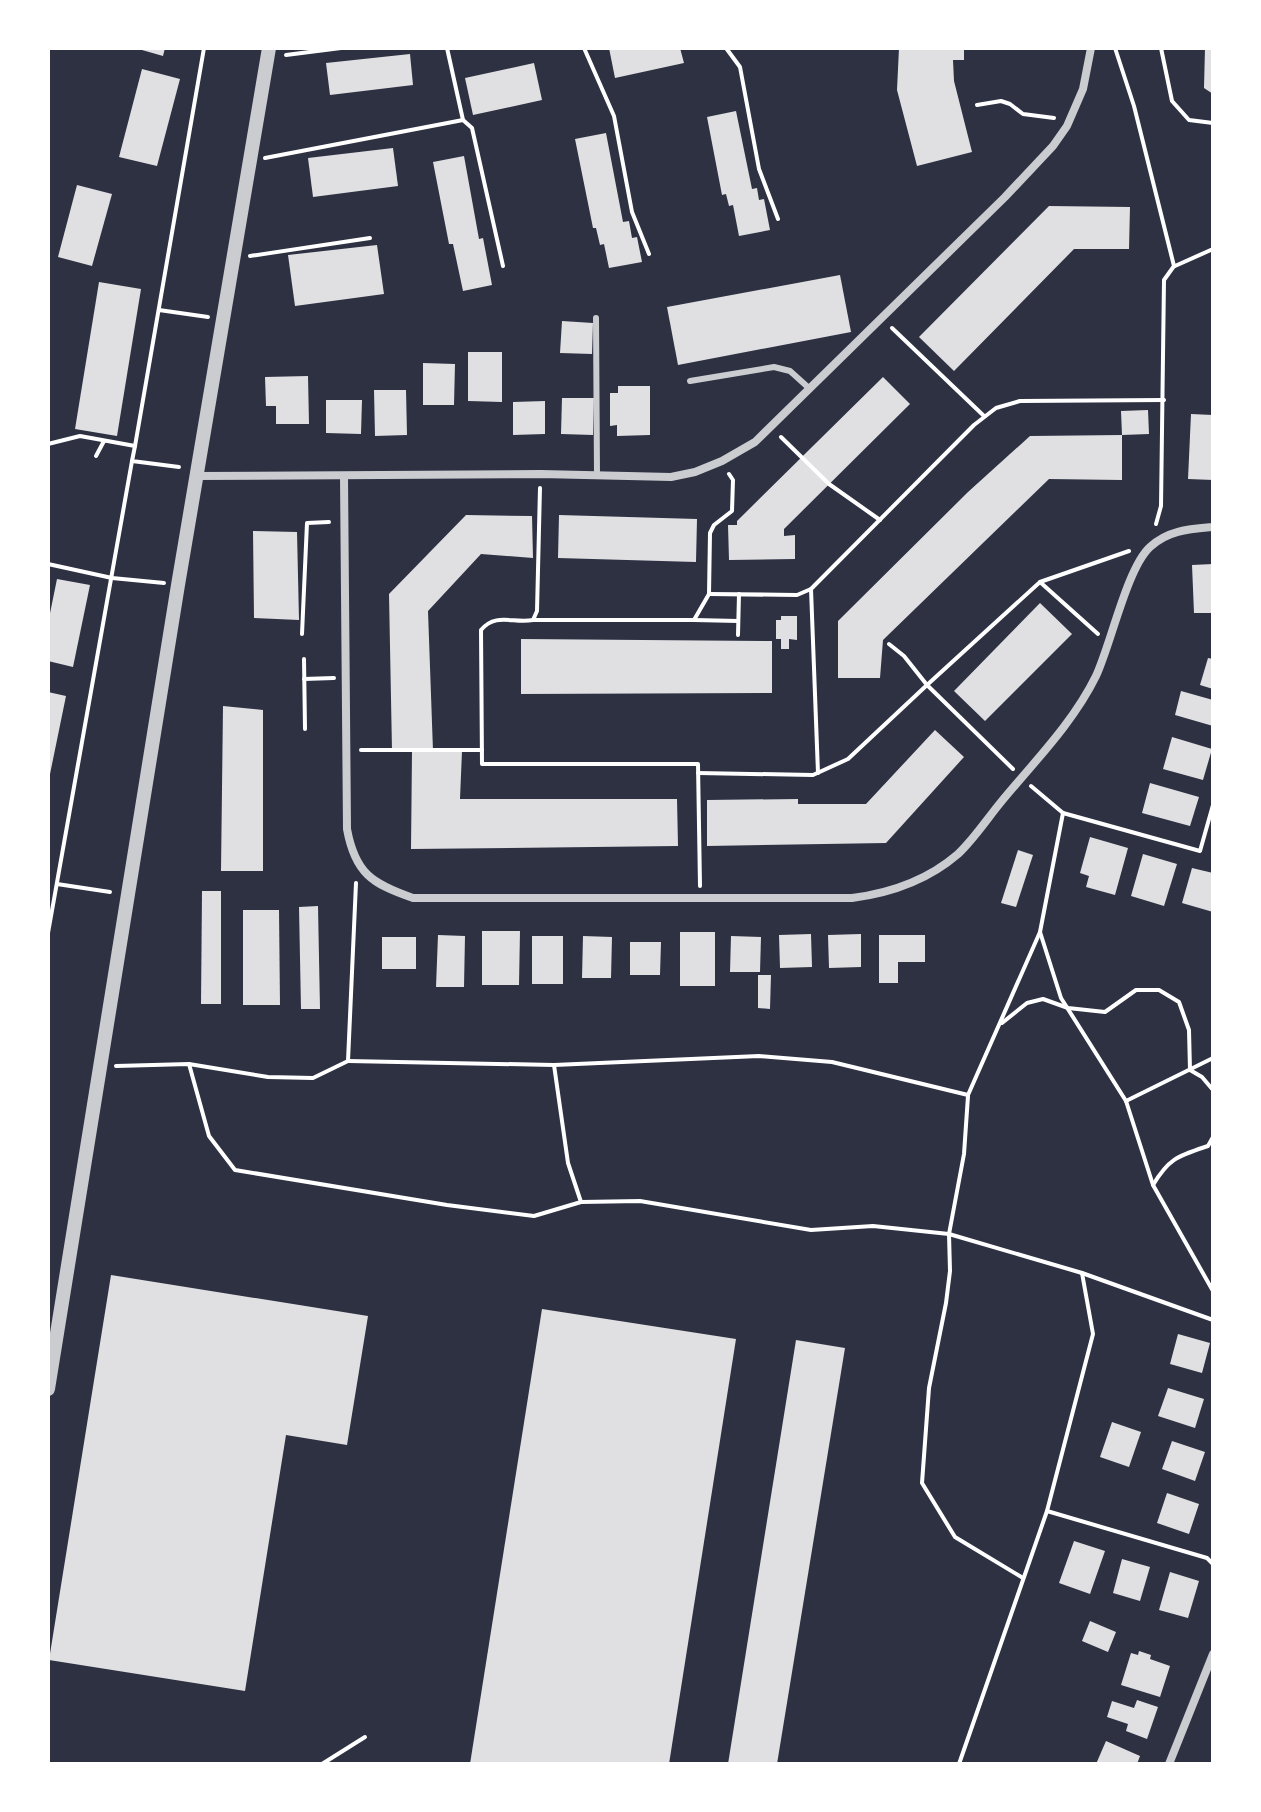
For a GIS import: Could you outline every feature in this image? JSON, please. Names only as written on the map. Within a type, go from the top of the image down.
[{"type":"street","points":[[197,473],[671,477],[695,472],[722,461],[755,442],[1029,173],[1067,126],[1083,89],[1091,48]]},
{"type":"street","points":[[48,1389],[268,53]]},
{"type":"street","points":[[344,476],[347,829],[357,865],[375,882],[413,898],[852,898],[905,886],[958,853],[1074,715],[1097,675],[1137,567],[1148,549],[1178,531],[1213,527]]},
{"type":"street","points":[[1169,1764],[1213,1654]]},
{"type":"lane","points":[[596,318],[597,475]]},
{"type":"lane","points":[[690,381],[774,367],[790,371],[810,389]]},
{"type":"path","points":[[48,933],[204,48]]},
{"type":"path","points":[[268,53],[341,48]]},
{"type":"path","points":[[447,48],[463,120],[472,128],[503,266]]},
{"type":"path","points":[[584,48],[614,116],[632,212],[649,254]]},
{"type":"path","points":[[726,48],[740,67],[759,169],[778,219]]},
{"type":"path","points":[[1115,48],[1134,106],[1174,266]]},
{"type":"path","points":[[1161,48],[1172,101],[1189,120],[1213,123]]},
{"type":"path","points":[[977,105],[1001,101],[1023,114],[1056,119],[1067,126]]},
{"type":"path","points":[[250,161],[463,120]]},
{"type":"path","points":[[234,259],[370,238]]},
{"type":"path","points":[[698,773],[813,775],[848,759],[1040,582],[1128,551],[1148,549],[1161,506],[1164,280],[1174,266],[1213,249]]},
{"type":"path","points":[[159,310],[223,319]]},
{"type":"path","points":[[882,318],[985,417]]},
{"type":"path","points":[[709,594],[797,595],[811,589],[996,408],[1020,401],[1164,400]]},
{"type":"path","points":[[770,427],[829,484],[880,520]]},
{"type":"path","points":[[48,444],[80,436],[135,446]]},
{"type":"path","points":[[96,456],[104,441]]},
{"type":"path","points":[[132,461],[197,473]]},
{"type":"path","points":[[694,620],[709,594],[710,533],[714,525],[732,511],[733,480],[722,461]]},
{"type":"path","points":[[533,620],[537,611],[541,474]]},
{"type":"path","points":[[302,634],[307,523],[329,522]]},
{"type":"path","points":[[48,564],[112,578],[178,585]]},
{"type":"path","points":[[1040,582],[1108,644]]},
{"type":"path","points":[[811,589],[818,773]]},
{"type":"path","points":[[738,635],[739,594]]},
{"type":"path","points":[[700,898],[698,764],[482,764],[481,630],[488,622],[500,619],[522,623],[533,620],[738,621]]},
{"type":"path","points":[[889,644],[1021,778],[1063,813],[1200,851],[1213,805]]},
{"type":"path","points":[[304,659],[305,729]]},
{"type":"path","points":[[304,679],[346,678]]},
{"type":"path","points":[[346,750],[482,750]]},
{"type":"path","points":[[1023,1578],[955,1537],[922,1483],[929,1388],[946,1303],[950,1271],[949,1234],[964,1154],[968,1095],[1040,932],[1063,813]]},
{"type":"path","points":[[348,1061],[357,865]]},
{"type":"path","points":[[57,884],[128,895]]},
{"type":"path","points":[[1040,932],[1061,998],[1126,1101],[1153,1185],[1213,1291]]},
{"type":"path","points":[[1000,1024],[1027,1003],[1043,999],[1068,1008],[1105,1012],[1136,990],[1159,990],[1179,1002],[1189,1030],[1190,1070]]},
{"type":"path","points":[[101,1067],[189,1064],[268,1077],[313,1078],[348,1061],[554,1065],[759,1056],[832,1062],[968,1095]]},
{"type":"path","points":[[1126,1101],[1213,1058]]},
{"type":"path","points":[[189,1064],[209,1136],[235,1170],[534,1216],[581,1202],[640,1201],[811,1230],[873,1226],[949,1234],[1082,1273],[1213,1320]]},
{"type":"path","points":[[554,1065],[568,1163],[581,1202]]},
{"type":"path","points":[[1190,1070],[1202,1077],[1213,1090]]},
{"type":"path","points":[[1153,1185],[1165,1165],[1177,1156],[1208,1146],[1213,1137]]},
{"type":"path","points":[[959,1764],[1047,1511],[1093,1334],[1082,1273]]},
{"type":"path","points":[[1047,1511],[1207,1558],[1213,1564]]},
{"type":"path","points":[[322,1764],[365,1737]]},
{"type":"building","points":[[135,48],[165,48],[163,56]]},
{"type":"building","points":[[609,48],[680,48],[684,63],[615,78]]},
{"type":"building","points":[[899,48],[964,48],[964,60],[953,60],[954,81],[972,152],[917,166],[897,90]]},
{"type":"building","points":[[1205,48],[1213,48],[1213,94],[1204,88]]},
{"type":"building","points":[[410,54],[413,85],[330,95],[326,63]]},
{"type":"building","points":[[534,63],[542,100],[473,115],[465,78]]},
{"type":"building","points":[[142,69],[180,79],[157,166],[119,157]]},
{"type":"building","points":[[736,111],[752,189],[757,188],[759,200],[764,199],[770,230],[739,236],[733,205],[729,206],[726,194],[722,195],[707,117]]},
{"type":"building","points":[[606,133],[623,222],[629,221],[632,238],[637,237],[642,262],[609,268],[604,244],[600,245],[596,228],[593,228],[575,139]]},
{"type":"building","points":[[393,148],[398,186],[313,197],[308,158]]},
{"type":"building","points":[[464,156],[479,239],[483,238],[492,285],[463,291],[453,244],[449,244],[433,162]]},
{"type":"building","points":[[77,185],[112,194],[92,266],[58,257]]},
{"type":"building","points":[[1049,206],[1130,207],[1129,249],[1074,249],[954,371],[919,337]]},
{"type":"building","points":[[377,245],[384,294],[295,306],[288,255]]},
{"type":"building","points":[[840,275],[851,332],[678,365],[667,307]]},
{"type":"building","points":[[99,282],[141,289],[117,436],[75,429]]},
{"type":"building","points":[[562,321],[593,323],[592,354],[560,353]]},
{"type":"building","points":[[468,352],[502,352],[502,402],[468,401]]},
{"type":"building","points":[[423,363],[455,364],[454,405],[423,405]]},
{"type":"building","points":[[308,376],[309,424],[276,424],[276,406],[266,406],[265,377]]},
{"type":"building","points":[[883,377],[910,404],[784,529],[784,536],[795,535],[795,559],[729,560],[728,525],[737,525],[737,521]]},
{"type":"building","points":[[618,386],[650,386],[650,435],[617,436],[617,425],[610,426],[610,393],[618,393]]},
{"type":"building","points":[[374,390],[406,390],[407,435],[375,436]]},
{"type":"building","points":[[562,398],[594,398],[593,435],[561,434]]},
{"type":"building","points":[[326,400],[362,400],[361,434],[326,433]]},
{"type":"building","points":[[545,401],[545,434],[513,435],[513,402]]},
{"type":"building","points":[[1148,410],[1149,434],[1122,435],[1121,411]]},
{"type":"building","points":[[1191,414],[1213,415],[1213,480],[1188,479]]},
{"type":"building","points":[[1122,435],[1122,480],[1049,479],[883,640],[880,678],[838,678],[838,621],[968,492],[1030,436]]},
{"type":"building","points":[[466,515],[532,516],[533,558],[481,554],[428,611],[433,751],[462,751],[460,799],[677,799],[678,846],[411,849],[412,751],[392,751],[389,594]]},
{"type":"building","points":[[559,515],[697,519],[696,562],[558,558]]},
{"type":"building","points":[[253,531],[297,532],[299,620],[254,618]]},
{"type":"building","points":[[1213,564],[1213,613],[1194,613],[1192,565]]},
{"type":"building","points":[[57,579],[90,585],[73,667],[48,661],[48,623]]},
{"type":"building","points":[[1040,603],[1072,634],[985,721],[954,691]]},
{"type":"building","points":[[781,616],[797,616],[797,640],[789,639],[789,649],[781,649],[781,639],[776,639],[776,620],[781,620]]},
{"type":"building","points":[[521,639],[772,641],[772,693],[521,694]]},
{"type":"building","points":[[1208,658],[1213,659],[1213,689],[1200,685]]},
{"type":"building","points":[[1181,691],[1213,700],[1213,726],[1175,715]]},
{"type":"building","points":[[48,692],[66,696],[49,779],[48,779]]},
{"type":"building","points":[[223,706],[263,710],[263,871],[221,871]]},
{"type":"building","points":[[935,730],[964,757],[886,843],[707,846],[707,800],[798,799],[798,804],[866,804]]},
{"type":"building","points":[[1172,737],[1212,749],[1203,780],[1163,769]]},
{"type":"building","points":[[1150,783],[1199,797],[1190,826],[1142,813]]},
{"type":"building","points":[[1090,837],[1128,848],[1115,895],[1086,887],[1089,876],[1080,873]]},
{"type":"building","points":[[1018,850],[1033,855],[1016,907],[1001,903]]},
{"type":"building","points":[[1143,854],[1177,864],[1164,906],[1131,896]]},
{"type":"building","points":[[1192,868],[1213,873],[1213,912],[1182,903]]},
{"type":"building","points":[[202,891],[221,891],[221,1004],[201,1004]]},
{"type":"building","points":[[318,906],[320,1009],[301,1009],[299,907]]},
{"type":"building","points":[[243,910],[279,910],[280,1005],[243,1005]]},
{"type":"building","points":[[482,931],[520,931],[519,985],[482,985]]},
{"type":"building","points":[[680,932],[715,932],[715,986],[680,986]]},
{"type":"building","points":[[811,934],[812,967],[780,968],[779,935]]},
{"type":"building","points":[[861,934],[861,967],[829,968],[828,935]]},
{"type":"building","points":[[438,935],[465,936],[464,987],[436,987]]},
{"type":"building","points":[[879,935],[925,935],[925,962],[898,962],[898,983],[879,983]]},
{"type":"building","points":[[532,936],[563,936],[563,984],[532,984]]},
{"type":"building","points":[[583,936],[612,937],[611,978],[582,978]]},
{"type":"building","points":[[731,936],[761,937],[760,972],[730,972]]},
{"type":"building","points":[[382,937],[416,937],[416,969],[382,969]]},
{"type":"building","points":[[630,942],[661,942],[660,975],[630,975]]},
{"type":"building","points":[[758,975],[771,975],[770,1009],[758,1008]]},
{"type":"building","points":[[111,1275],[368,1316],[347,1445],[286,1435],[245,1691],[49,1660]]},
{"type":"building","points":[[542,1309],[736,1339],[669,1764],[470,1764]]},
{"type":"building","points":[[1178,1334],[1210,1343],[1202,1373],[1170,1364]]},
{"type":"building","points":[[796,1340],[845,1348],[777,1764],[728,1764]]},
{"type":"building","points":[[1168,1388],[1204,1399],[1195,1428],[1158,1416]]},
{"type":"building","points":[[1112,1422],[1141,1432],[1129,1467],[1100,1457]]},
{"type":"building","points":[[1172,1441],[1205,1452],[1195,1481],[1162,1469]]},
{"type":"building","points":[[1167,1493],[1199,1504],[1189,1534],[1157,1523]]},
{"type":"building","points":[[1074,1541],[1105,1551],[1090,1594],[1059,1583]]},
{"type":"building","points":[[1122,1559],[1150,1567],[1140,1601],[1113,1593]]},
{"type":"building","points":[[1170,1572],[1199,1581],[1188,1618],[1159,1610]]},
{"type":"building","points":[[1090,1621],[1116,1632],[1108,1652],[1082,1641]]},
{"type":"building","points":[[1139,1651],[1151,1655],[1150,1659],[1170,1666],[1160,1697],[1121,1685],[1131,1653],[1138,1655]]},
{"type":"building","points":[[1137,1700],[1158,1707],[1147,1739],[1126,1731],[1128,1724],[1107,1717],[1112,1701],[1134,1708]]},
{"type":"building","points":[[1106,1741],[1140,1756],[1137,1764],[1096,1764]]}]
